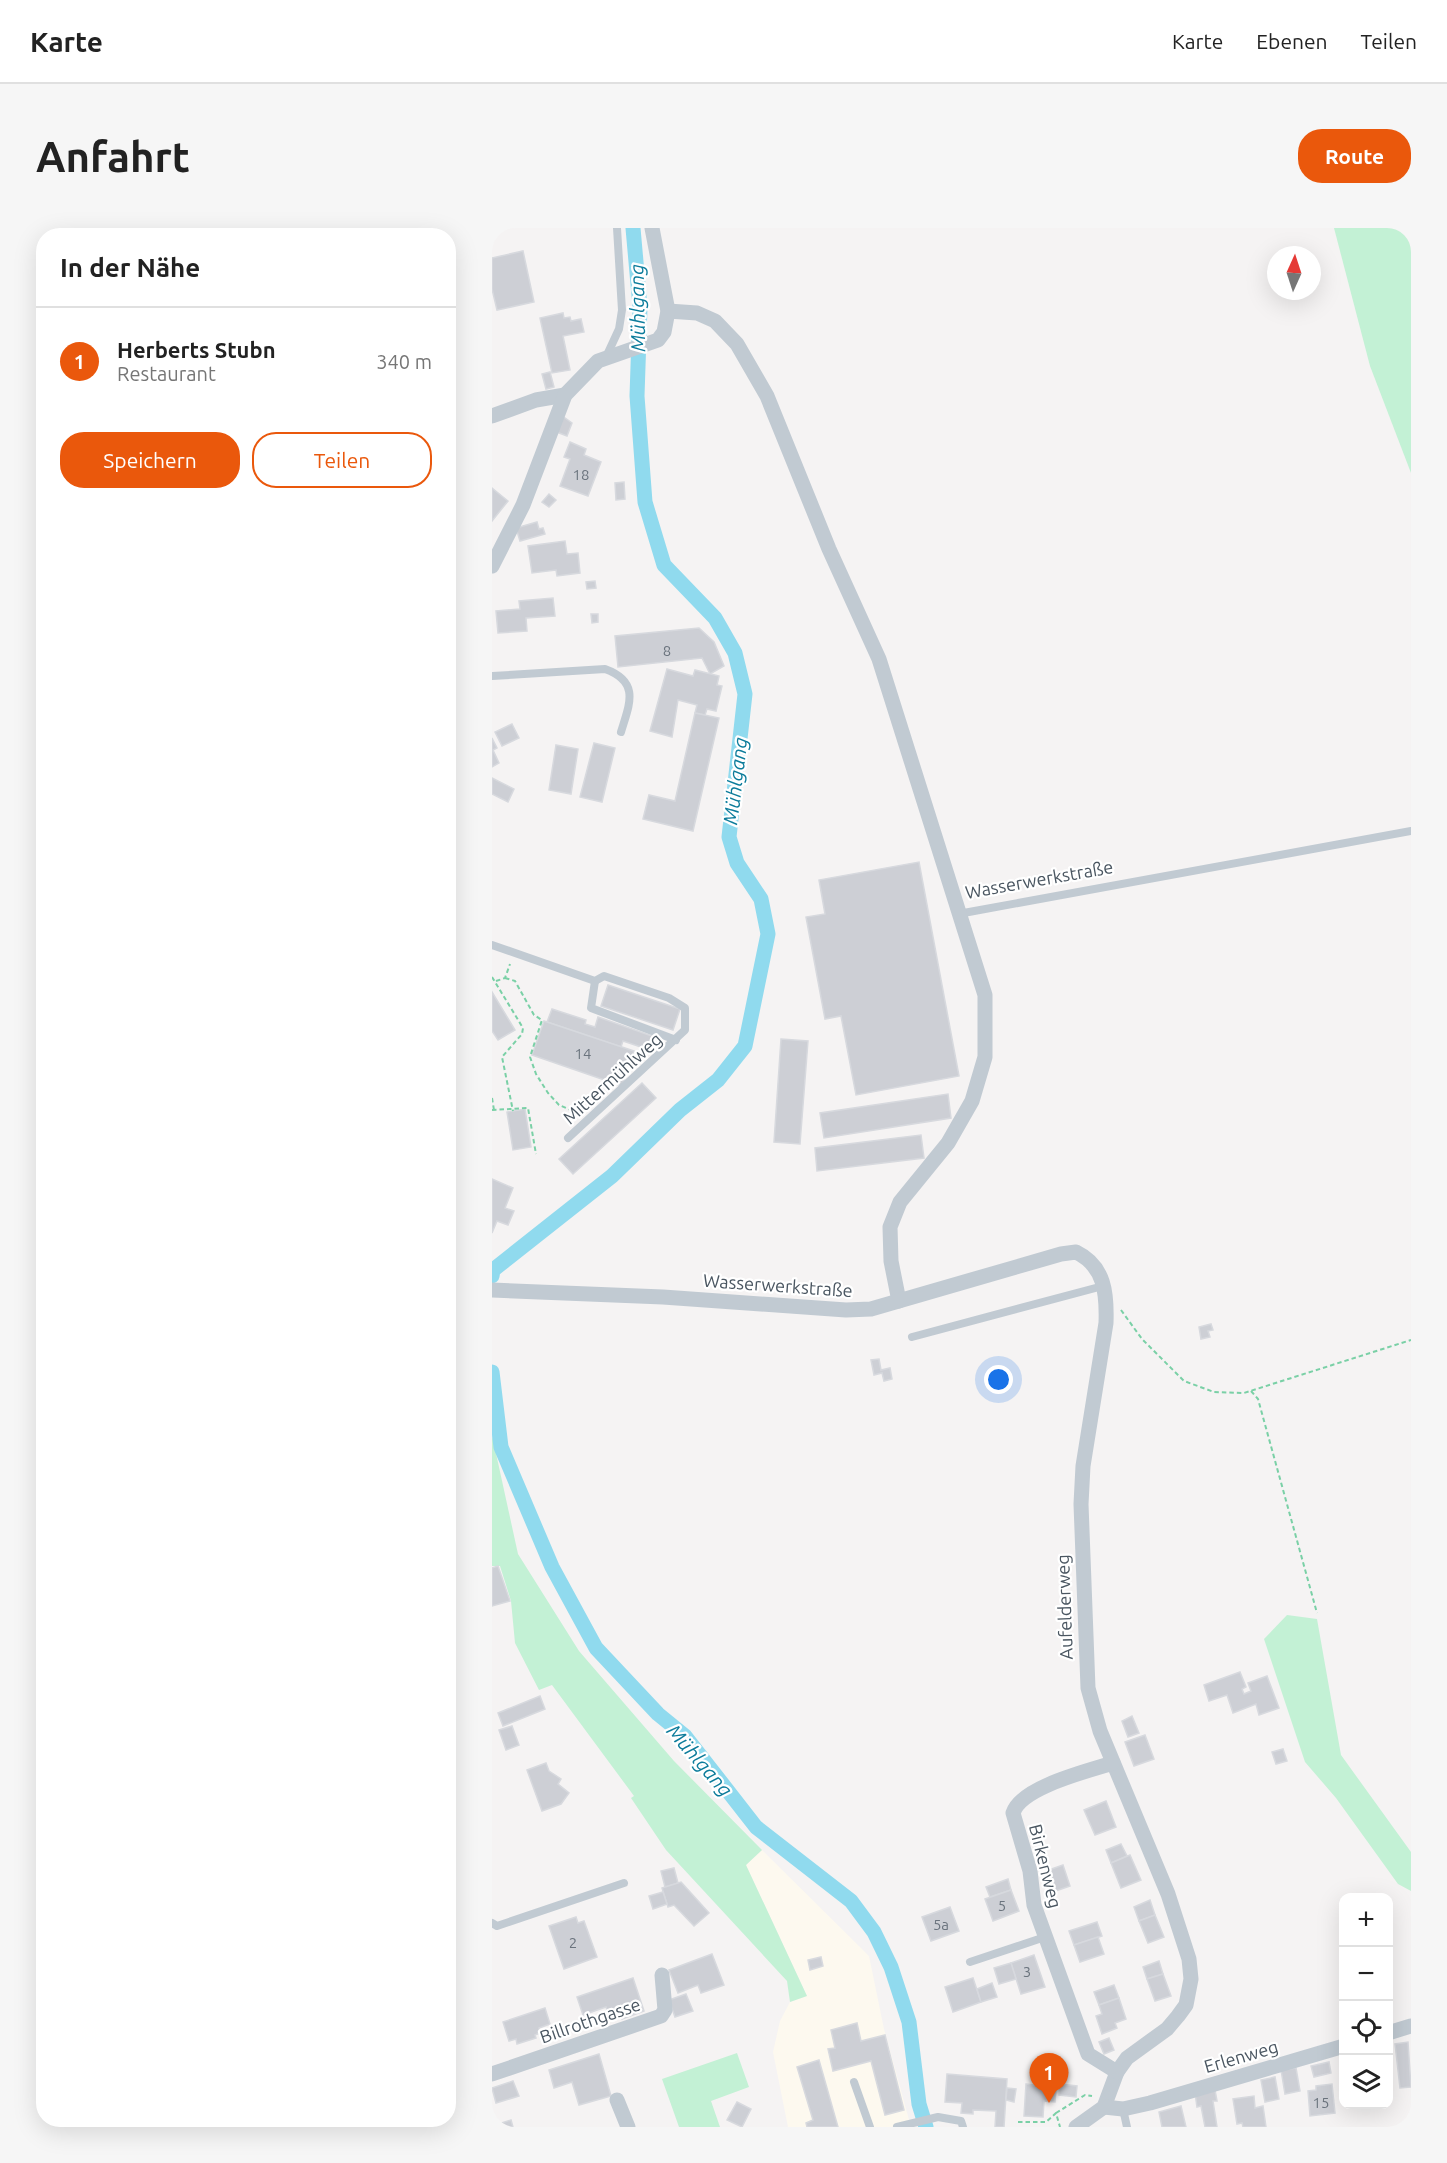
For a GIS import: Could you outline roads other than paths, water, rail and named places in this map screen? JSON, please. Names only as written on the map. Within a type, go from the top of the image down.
[{"type":"street","points":[[492,566],[523,505],[565,395],[598,361],[658,340],[664,332],[668,311],[652,228]]},
{"type":"street","points":[[668,311],[697,314],[715,321],[737,344],[767,396],[829,549],[879,659],[958,914]]},
{"type":"street","points":[[492,416],[536,400],[565,395]]},
{"type":"street","name":"Wasserwerkstraße","points":[[497,1291],[663,1297],[846,1310],[871,1309],[899,1301],[889,1243],[894,1213],[957,1130],[972,1101],[985,1057],[985,995],[958,914]]},
{"type":"street","name":"Aufelderweg","points":[[899,1301],[1061,1254],[1076,1252],[1096,1266],[1103,1286],[1107,1302],[1106,1323],[1083,1466],[1081,1537],[1088,1688],[1100,1731],[1168,1894],[1189,1959],[1191,1978],[1186,2005],[1173,2022],[1127,2058],[1117,2072],[1106,2104]]},
{"type":"street","name":"Birkenweg","points":[[1113,1763],[1054,1783],[1023,1797],[1015,1804],[1013,1813],[1014,1823],[1030,1871],[1034,1905],[1088,2054],[1117,2072]]},
{"type":"street","name":"Billrothgasse","points":[[492,2074],[660,2016],[665,2010],[662,1975]]},
{"type":"street","points":[[1393,2032],[1411,2026]]},
{"type":"street","name":"Erlenweg","points":[[1123,2109],[1339,2047]]},
{"type":"street","points":[[617,2100],[628,2127]]},
{"type":"street","points":[[1076,2127],[1106,2104],[1123,2109]]},
{"type":"lane","points":[[607,356],[619,328],[622,309],[617,228]]},
{"type":"lane","points":[[492,676],[606,669],[628,687],[631,693],[621,732]]},
{"type":"lane","name":"Wasserwerkstraße","points":[[958,914],[1411,831]]},
{"type":"lane","name":"Mittermühlweg","points":[[492,945],[595,981],[604,976],[669,998],[685,1008],[685,1030],[568,1138]]},
{"type":"lane","name":"Mittermühlweg","points":[[595,981],[591,1008],[676,1040]]},
{"type":"lane","points":[[912,1336],[1103,1286]]},
{"type":"lane","points":[[492,1923],[497,1926],[624,1883]]},
{"type":"lane","name":"Birkenweg","points":[[970,1962],[1044,1937]]},
{"type":"lane","points":[[854,2082],[870,2127]]},
{"type":"lane","points":[[1123,2109],[1127,2127]]},
{"type":"lane","points":[[897,2127],[938,2116],[961,2121],[963,2127]]},
{"type":"waterway","name":"Mühlgang","points":[[492,1276],[493,1270],[612,1176],[680,1110],[718,1080],[745,1046],[768,934],[761,899],[737,863],[729,837],[745,694],[735,653],[715,618],[664,565],[645,502],[637,396],[640,307],[633,228]]},
{"type":"waterway","name":"Mühlgang","points":[[492,1372],[501,1447],[552,1567],[596,1648],[658,1714],[685,1736],[756,1827],[851,1901],[874,1932],[891,1967],[909,2022],[919,2104],[926,2127]]},
{"type":"place","name":"Herberts Stubn","points":[[1049,2103]]}]
